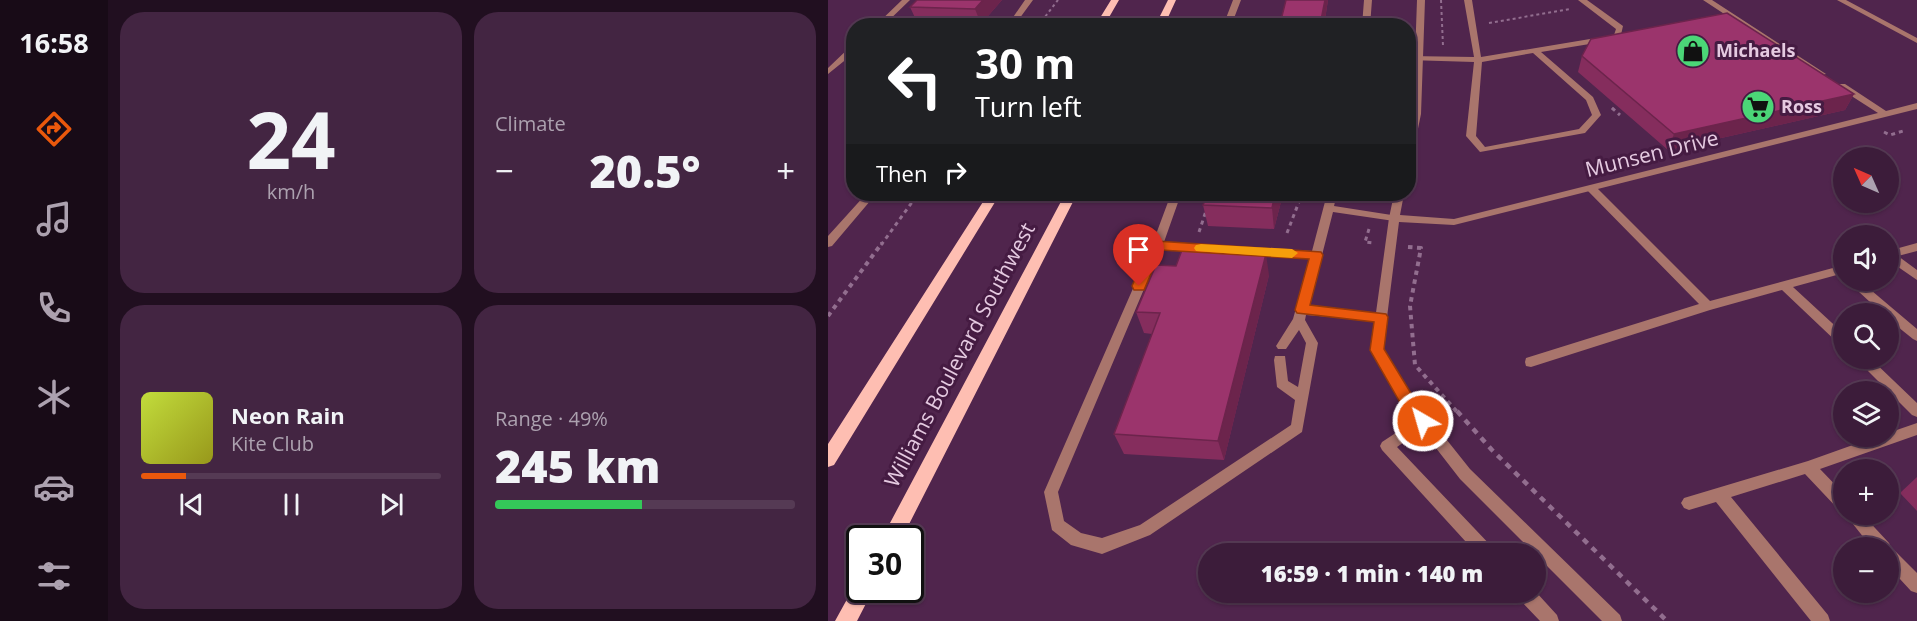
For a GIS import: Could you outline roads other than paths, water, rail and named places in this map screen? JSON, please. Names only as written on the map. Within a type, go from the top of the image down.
[{"type":"main road","points":[[1104,18],[1115,0]]},
{"type":"main road","points":[[1163,18],[1172,0]]},
{"type":"main road","points":[[828,459],[990,201]]},
{"type":"main road","name":"Williams Boulevard Southwest","points":[[899,525],[1067,201]]},
{"type":"main road","points":[[846,621],[856,603]]},
{"type":"street","points":[[887,18],[906,0]]},
{"type":"street","points":[[1016,18],[1029,0]]},
{"type":"street","points":[[1230,18],[1237,0]]},
{"type":"street","points":[[1367,18],[1368,0]]},
{"type":"street","points":[[1416,118],[1421,0]]},
{"type":"street","points":[[1468,0],[1478,60],[1471,136],[1483,150],[1582,131],[1597,115],[1590,99],[1534,50]]},
{"type":"street","points":[[1416,59],[1478,60],[1617,37],[1620,28],[1582,0]]},
{"type":"street","points":[[1707,0],[1828,78]]},
{"type":"street","points":[[1841,0],[1915,38]]},
{"type":"street","points":[[828,72],[846,55]]},
{"type":"street","points":[[1837,83],[1885,114]]},
{"type":"street","name":"Munsen Drive","points":[[1329,208],[1394,218],[1454,222],[1917,106]]},
{"type":"street","points":[[1591,188],[1708,306]]},
{"type":"street","points":[[828,243],[865,201]]},
{"type":"street","points":[[1173,201],[1051,492],[1057,525],[1077,540],[1102,546],[1145,530],[1297,428],[1312,343],[1301,315]]},
{"type":"street","points":[[1282,346],[1301,315],[1330,201]]},
{"type":"street","points":[[1398,201],[1394,218],[1377,350],[1406,399],[1465,474],[1614,621]]},
{"type":"street","points":[[1156,245],[1316,255]]},
{"type":"street","points":[[1899,252],[1917,247]]},
{"type":"street","points":[[1899,262],[1917,276]]},
{"type":"street","points":[[1531,362],[1708,306],[1833,273]]},
{"type":"street","points":[[1785,286],[1833,332]]},
{"type":"street","points":[[1864,291],[1917,336]]},
{"type":"street","points":[[1301,315],[1381,317]]},
{"type":"street","points":[[1280,360],[1282,383],[1302,398]]},
{"type":"street","points":[[1873,369],[1917,411]]},
{"type":"street","points":[[1423,421],[1388,446],[1478,543]]},
{"type":"street","points":[[1689,503],[1808,467],[1917,429]]},
{"type":"street","points":[[1808,467],[1833,493]]},
{"type":"street","points":[[1718,493],[1822,621]]},
{"type":"street","points":[[1862,525],[1873,537]]},
{"type":"street","points":[[1899,566],[1917,585]]},
{"type":"street","points":[[1534,603],[1551,621]]},
{"type":"place","name":"Michaels","points":[[1693,51]]},
{"type":"place","name":"Ross","points":[[1758,107]]}]
